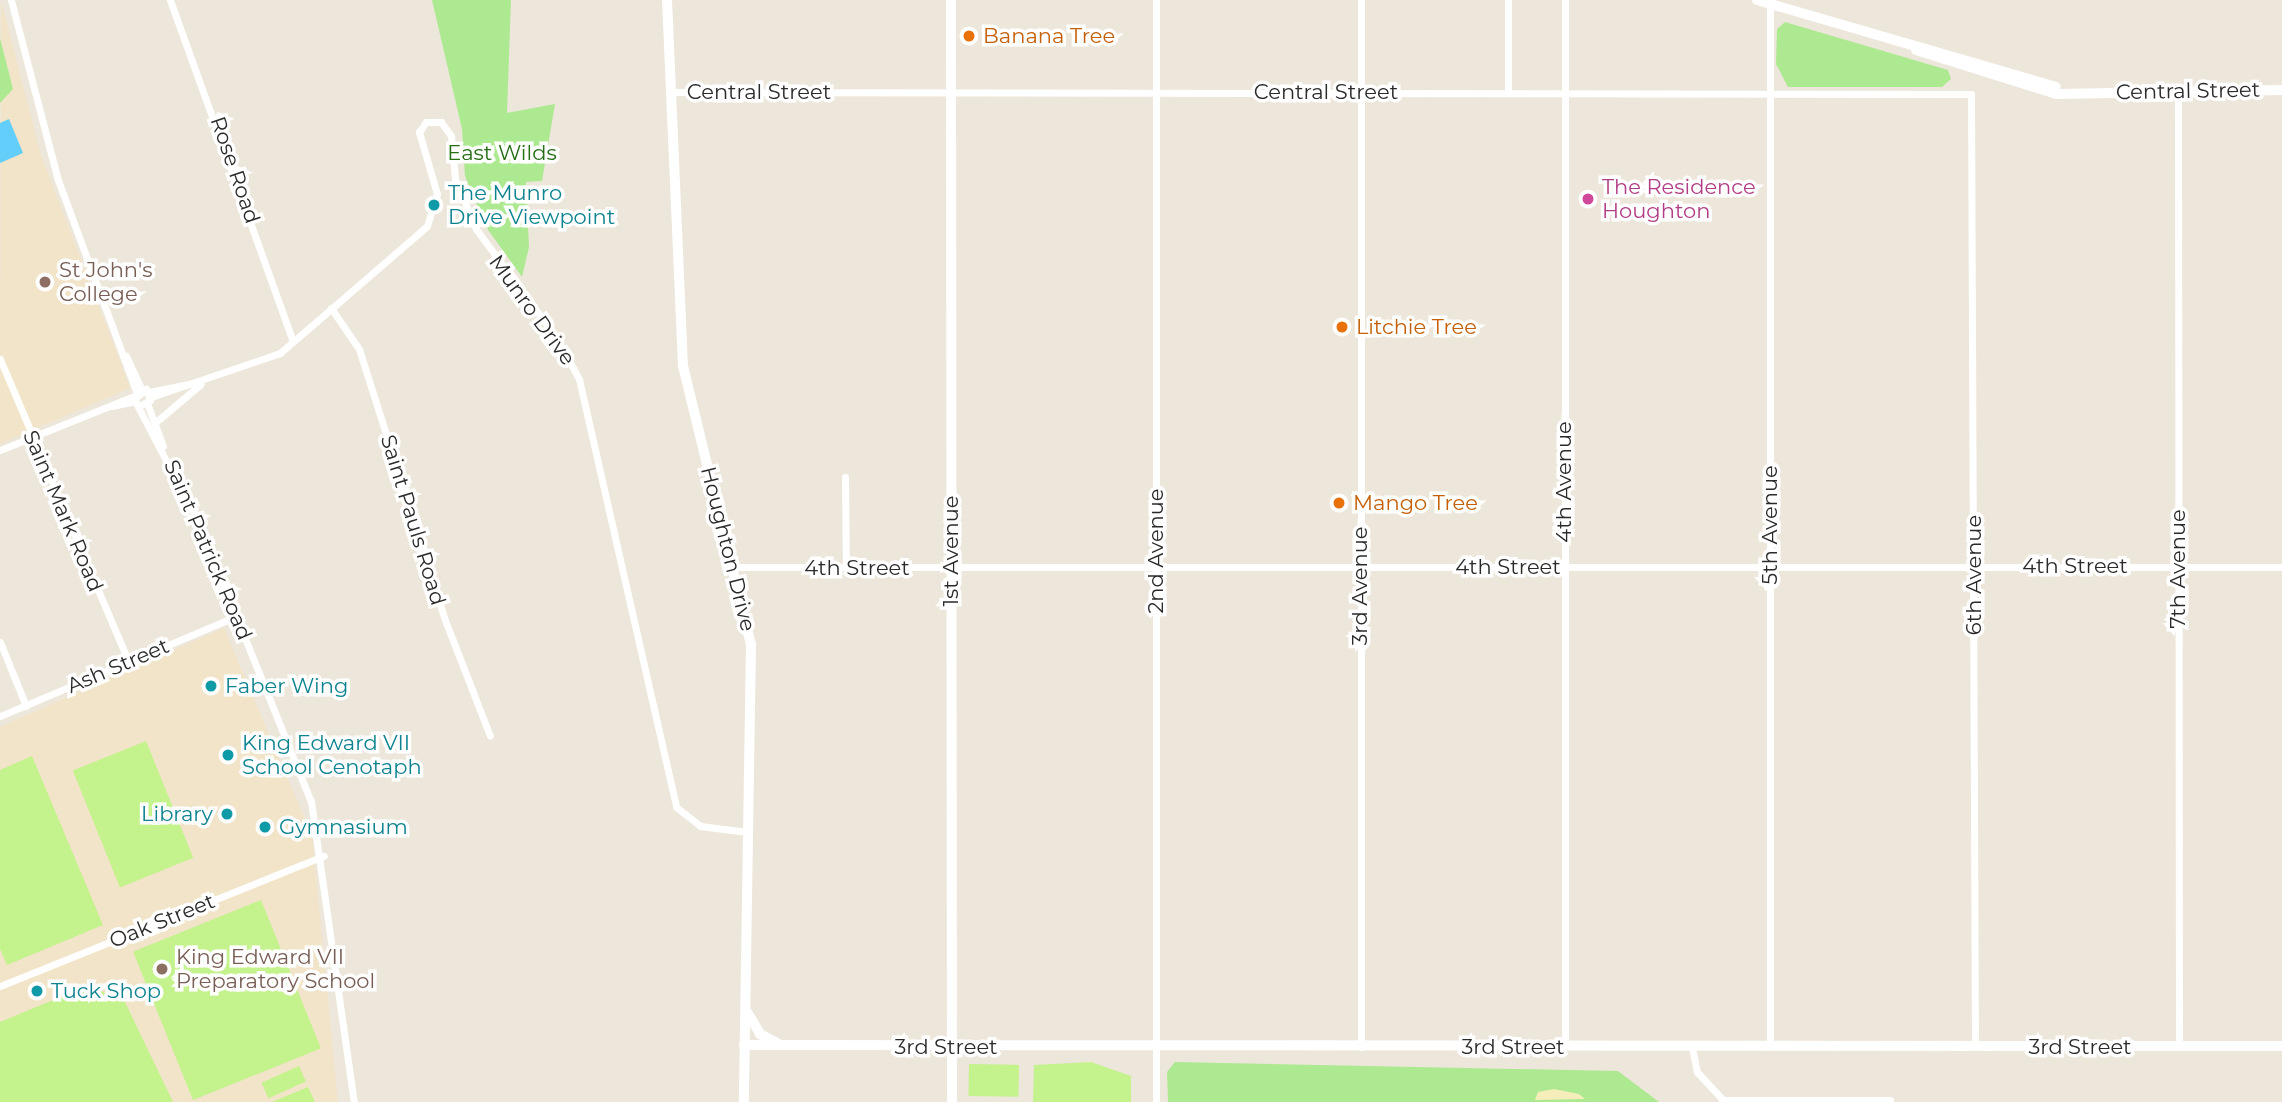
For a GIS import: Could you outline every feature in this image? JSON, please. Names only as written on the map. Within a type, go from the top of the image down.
[{"type":"street","name":"Saint Patrick Road","points":[[11,0],[58,180],[121,350],[237,616],[311,801],[324,856],[354,1102]]},
{"type":"street","name":"Rose Road","points":[[170,0],[293,342]]},
{"type":"street","name":"Houghton Drive","points":[[667,0],[683,366],[751,644],[744,1102]]},
{"type":"street","name":"1st Avenue","points":[[951,0],[952,1102]]},
{"type":"street","name":"2nd Avenue","points":[[1156,0],[1156,1102]]},
{"type":"street","name":"3rd Avenue","points":[[1361,0],[1361,1047]]},
{"type":"street","points":[[1508,0],[1508,90]]},
{"type":"street","name":"4th Avenue","points":[[1565,0],[1565,1047]]},
{"type":"street","name":"Central Street","points":[[1757,0],[2024,83],[2094,92],[2282,90]]},
{"type":"street","name":"5th Avenue","points":[[1770,4],[1770,1047]]},
{"type":"street","name":"7th Avenue","points":[[2178,90],[2179,1047]]},
{"type":"street","name":"Central Street","points":[[670,92],[1965,91],[1974,103]]},
{"type":"street","name":"6th Avenue","points":[[1974,103],[1975,1047]]},
{"type":"street","name":"Munro Drive","points":[[207,380],[257,365],[293,342],[434,217],[437,194],[419,136],[426,122],[441,122],[451,136],[458,187],[476,229],[556,337],[579,379],[676,807],[700,826],[748,832]]},
{"type":"street","name":"Saint Pauls Road","points":[[331,309],[359,349],[445,620],[490,736]]},
{"type":"street","name":"Saint Mark Road","points":[[0,359],[30,437],[128,661]]},
{"type":"street","points":[[0,450],[107,407],[207,380]]},
{"type":"street","points":[[157,421],[177,398],[207,380]]},
{"type":"street","name":"Saint Patrick Road","points":[[142,397],[157,421],[163,446]]},
{"type":"street","points":[[845,477],[846,568]]},
{"type":"street","name":"4th Street","points":[[733,567],[2282,567]]},
{"type":"street","name":"Ash Street","points":[[0,716],[237,616]]},
{"type":"street","points":[[0,642],[26,706]]},
{"type":"street","name":"Oak Street","points":[[0,986],[324,856]]},
{"type":"street","points":[[745,1007],[760,1034],[785,1046]]},
{"type":"street","name":"3rd Street","points":[[744,1045],[2282,1046]]},
{"type":"street","points":[[1692,1047],[1697,1072],[1723,1101],[1890,1100]]},
{"type":"shaded area","name":"St John's College","points":[[1,0],[41,155],[130,388],[0,444]]},
{"type":"shaded area","name":"King Edward VII Preparatory School","points":[[224,628],[312,836],[338,1102],[0,1102],[0,727]]},
{"type":"green space","name":"East Wilds","points":[[432,0],[511,0],[507,113],[555,104],[542,181],[526,182],[529,247],[522,277],[486,227],[465,176],[462,129]]},
{"type":"green space","points":[[1785,22],[1948,70],[1951,79],[1942,87],[1788,87],[1776,64],[1777,29]]},
{"type":"green space","points":[[0,38],[13,89],[0,103]]},
{"type":"green space","points":[[146,741],[193,858],[120,887],[73,771]]},
{"type":"green space","points":[[32,756],[103,925],[7,965],[0,949],[0,770]]},
{"type":"green space","points":[[261,900],[321,1048],[193,1100],[133,952]]},
{"type":"green space","points":[[87,986],[124,1000],[173,1102],[0,1102],[0,1022]]},
{"type":"green space","points":[[1091,1062],[1131,1076],[1131,1102],[1033,1102],[1034,1065]]},
{"type":"green space","points":[[1175,1062],[1618,1071],[1659,1102],[1168,1102],[1167,1072]]},
{"type":"green space","points":[[969,1064],[1019,1065],[1018,1097],[968,1096]]},
{"type":"green space","points":[[299,1066],[306,1082],[268,1098],[262,1083]]},
{"type":"green space","points":[[308,1087],[315,1102],[272,1102]]},
{"type":"sand","points":[[1554,1089],[1579,1094],[1585,1099],[1535,1100],[1538,1092]]},
{"type":"water","points":[[9,119],[23,153],[0,163],[0,123]]},
{"type":"place","name":"Banana Tree","points":[[969,36]]},
{"type":"place","name":"The Residence Houghton","points":[[1588,199]]},
{"type":"place","name":"The Munro Drive Viewpoint","points":[[434,205]]},
{"type":"place","name":"St John's College","points":[[45,282]]},
{"type":"place","name":"Litchie Tree","points":[[1342,327]]},
{"type":"place","name":"Mango Tree","points":[[1339,503]]},
{"type":"place","name":"Faber Wing","points":[[211,686]]},
{"type":"place","name":"King Edward VII School Cenotaph","points":[[228,755]]},
{"type":"place","name":"Library","points":[[227,814]]},
{"type":"place","name":"Gymnasium","points":[[265,827]]},
{"type":"place","name":"King Edward VII Preparatory School","points":[[162,969]]},
{"type":"place","name":"Tuck Shop","points":[[37,991]]}]
